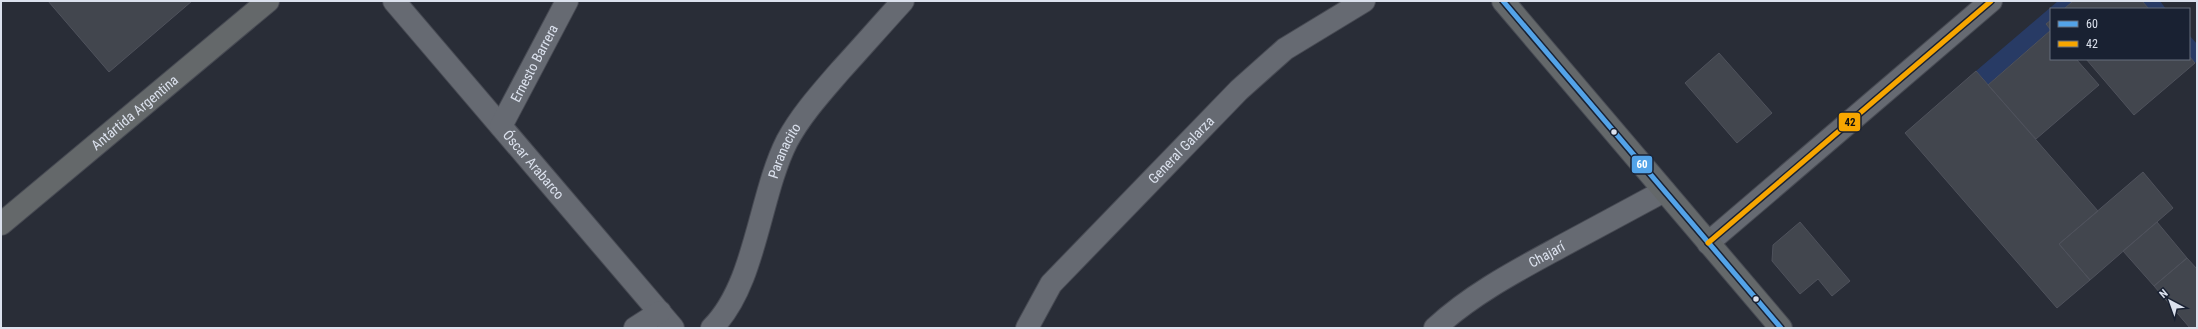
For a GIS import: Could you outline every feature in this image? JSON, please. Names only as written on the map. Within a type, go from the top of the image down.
[{"type":"main road","name":"Antártida Argentina","points":[[1,224],[268,1]]},
{"type":"main road","points":[[1503,1],[1781,328]]},
{"type":"street","name":"Óscar Arabarco","points":[[394,1],[667,320]]},
{"type":"street","name":"Ernesto Barrera","points":[[500,126],[567,1]]},
{"type":"street","name":"Paranacito","points":[[712,328],[725,312],[740,283],[786,142],[812,103],[902,1]]},
{"type":"street","name":"General Galarza","points":[[1027,328],[1051,284],[1245,85],[1285,49],[1364,1]]},
{"type":"street","points":[[1708,243],[1991,1]]},
{"type":"street","name":"Chajarí","points":[[1435,328],[1476,295],[1514,271],[1664,191]]},
{"type":"street","points":[[636,328],[667,320]]},
{"type":"shaded area","points":[[2058,1],[2073,1],[2065,8],[2050,8],[2050,21],[2046,24],[2050,31],[1988,85],[1976,71]]},
{"type":"shaded area","points":[[2142,1],[2160,1],[2165,8],[2148,8]]},
{"type":"shaded area","points":[[2190,36],[2197,44],[2197,61],[2195,63],[2190,57]]},
{"type":"building","points":[[48,1],[192,1],[109,72]]},
{"type":"building","points":[[2073,1],[2142,1],[2148,8],[2065,8]]},
{"type":"building","points":[[2050,21],[2050,29],[2046,24]]},
{"type":"building","points":[[2050,31],[2050,60],[2077,60],[2099,85],[2036,139],[1988,85]]},
{"type":"building","points":[[1719,53],[1772,113],[1737,143],[1685,83]]},
{"type":"building","points":[[2190,57],[2195,63],[2134,115],[2087,60],[2190,60]]},
{"type":"building","points":[[1976,71],[2098,211],[2059,244],[2090,280],[2057,308],[1905,133]]},
{"type":"building","points":[[2143,172],[2173,208],[2090,280],[2059,244]]},
{"type":"building","points":[[1800,222],[1850,281],[1832,296],[1818,279],[1800,294],[1772,261],[1773,245]]},
{"type":"building","points":[[2157,222],[2187,258],[2154,286],[2123,251]]},
{"type":"building","points":[[2187,258],[2197,269],[2197,328],[2190,328],[2154,286]]},
{"type":"transit line","name":"60","points":[[1503,1],[1781,328]]},
{"type":"transit line","name":"42","points":[[1708,243],[1991,1]]}]
